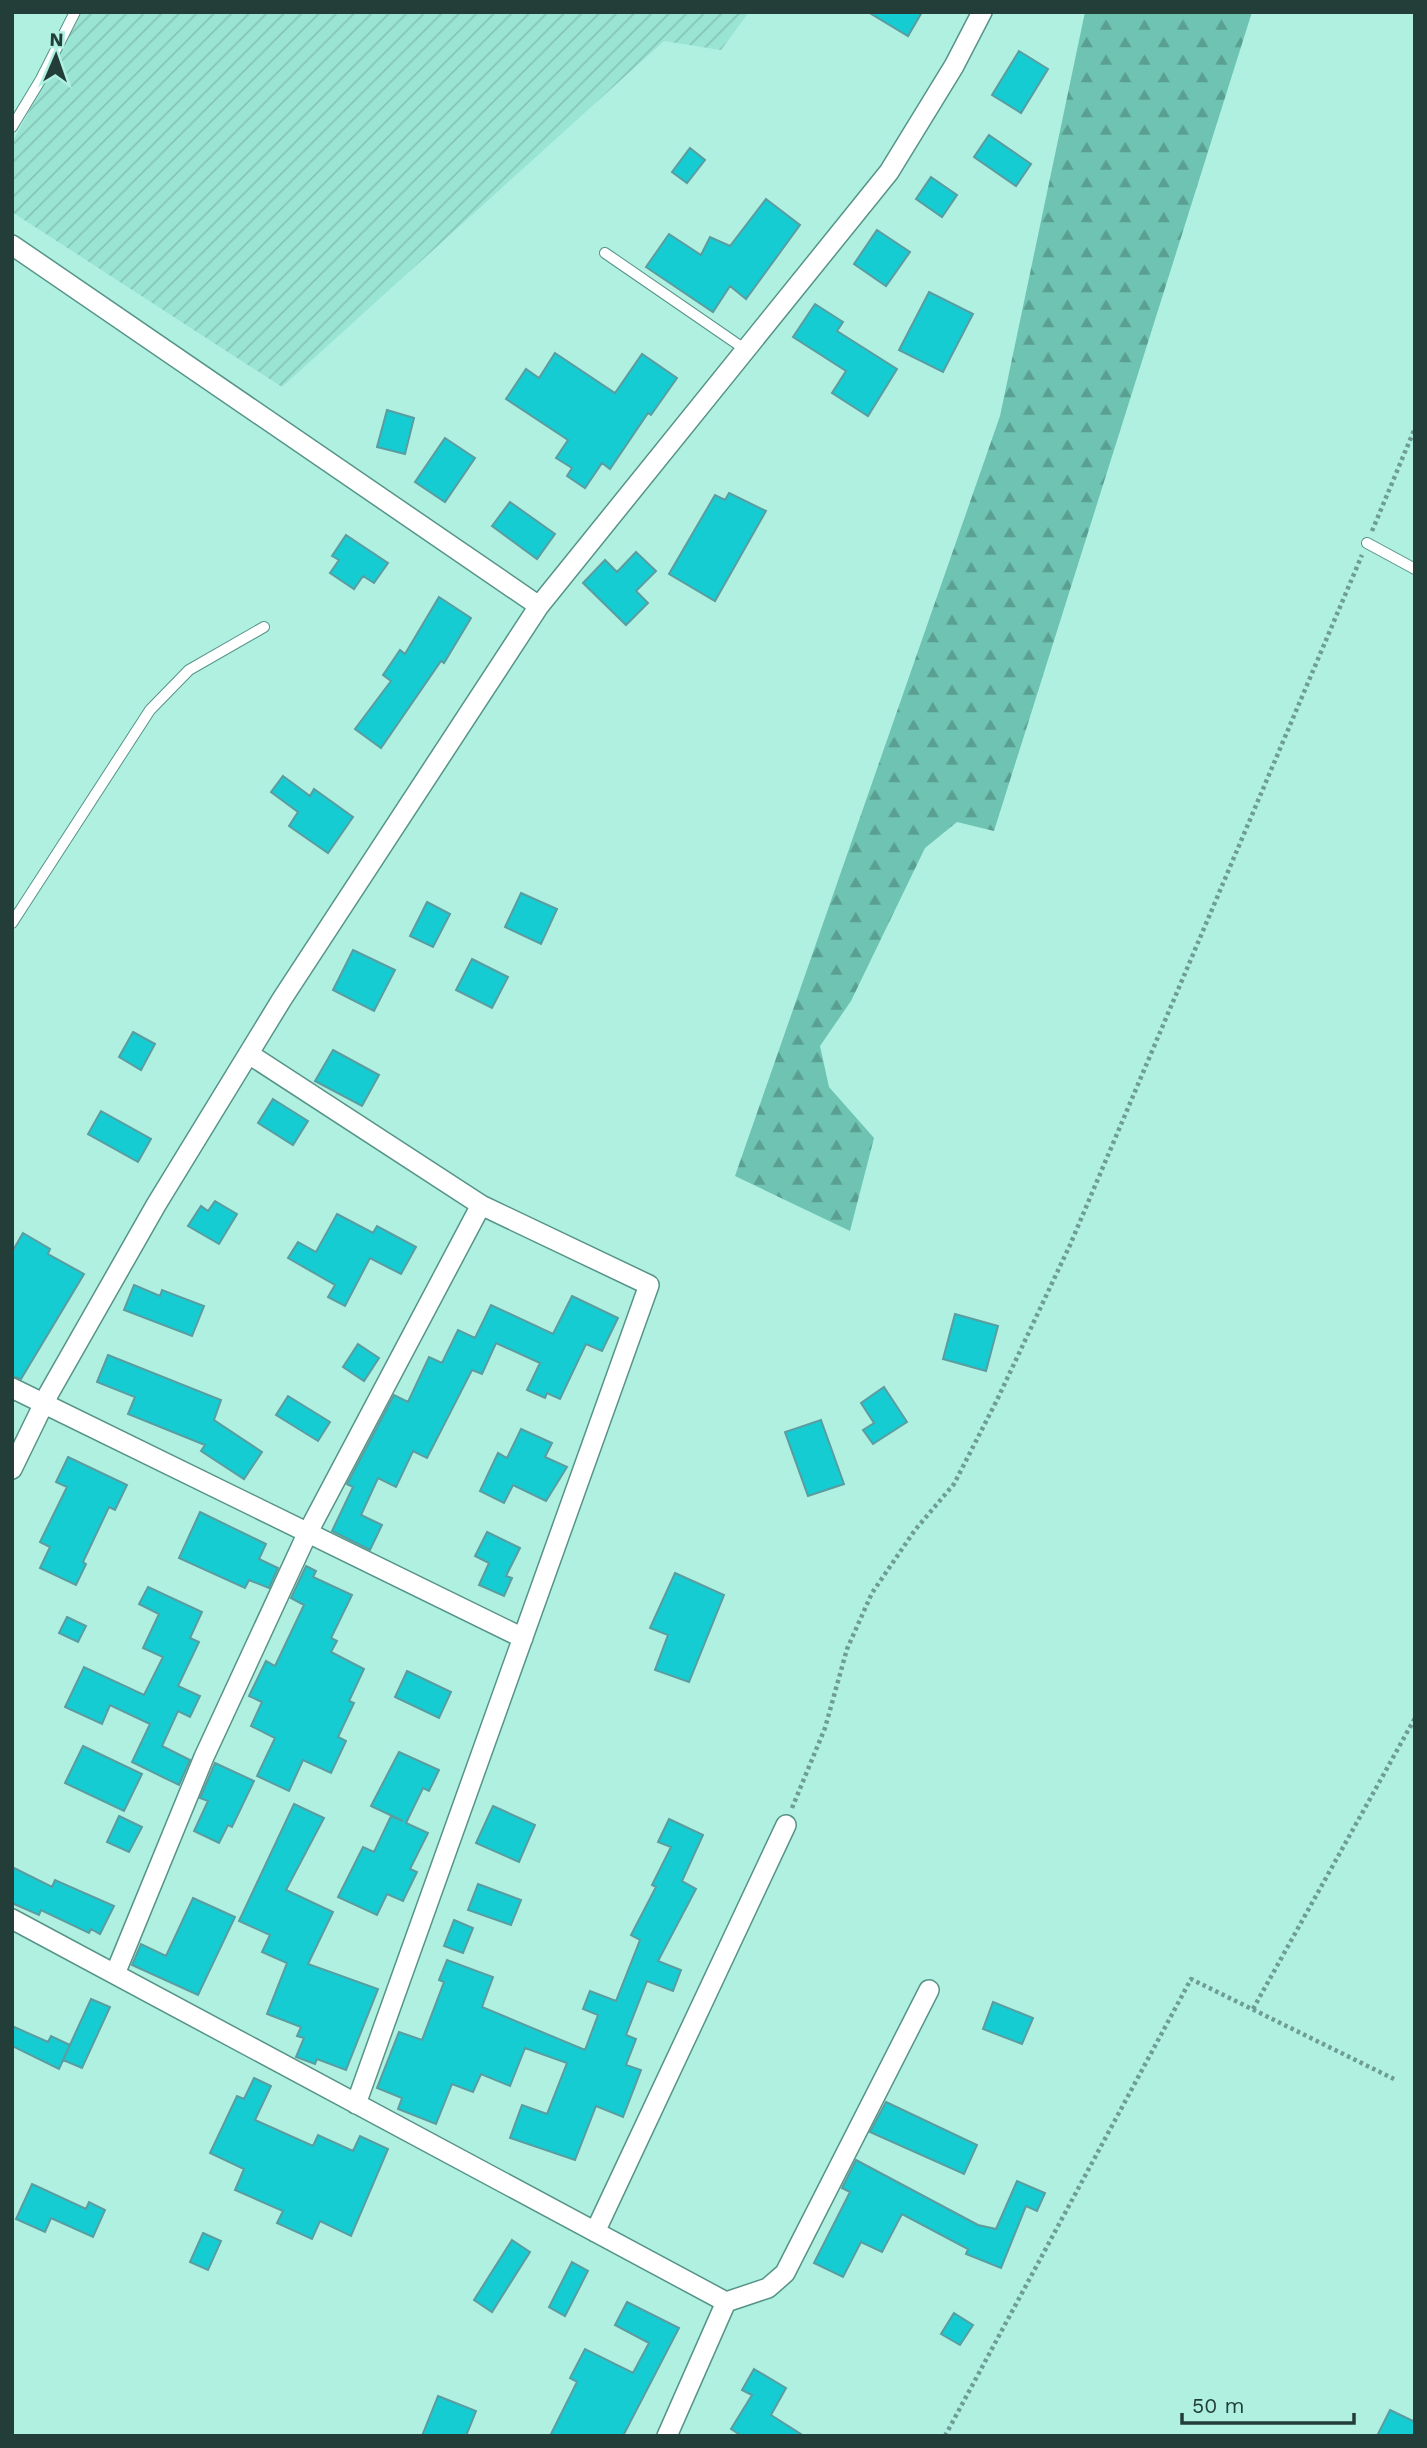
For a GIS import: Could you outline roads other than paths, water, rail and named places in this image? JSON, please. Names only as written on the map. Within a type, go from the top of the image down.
[{"type":"street","points":[[12,1469],[44,1404],[156,1205],[249,1054],[538,606],[889,172],[954,66],[982,12]]},
{"type":"street","points":[[12,245],[538,606]]},
{"type":"street","points":[[249,1054],[481,1205],[649,1285],[356,2104]]},
{"type":"street","points":[[115,1974],[204,1757],[309,1532],[481,1205]]},
{"type":"street","points":[[12,1388],[523,1639]]},
{"type":"street","points":[[595,2232],[786,1825]]},
{"type":"street","points":[[12,1919],[726,2302],[768,2288],[785,2273],[929,1990]]},
{"type":"street","points":[[667,2436],[726,2302]]},
{"type":"lane","points":[[12,127],[41,79],[75,12]]},
{"type":"lane","points":[[605,253],[699,315],[746,350]]},
{"type":"lane","points":[[1367,543],[1415,569]]},
{"type":"lane","points":[[12,923],[150,710],[189,670],[264,627]]}]
